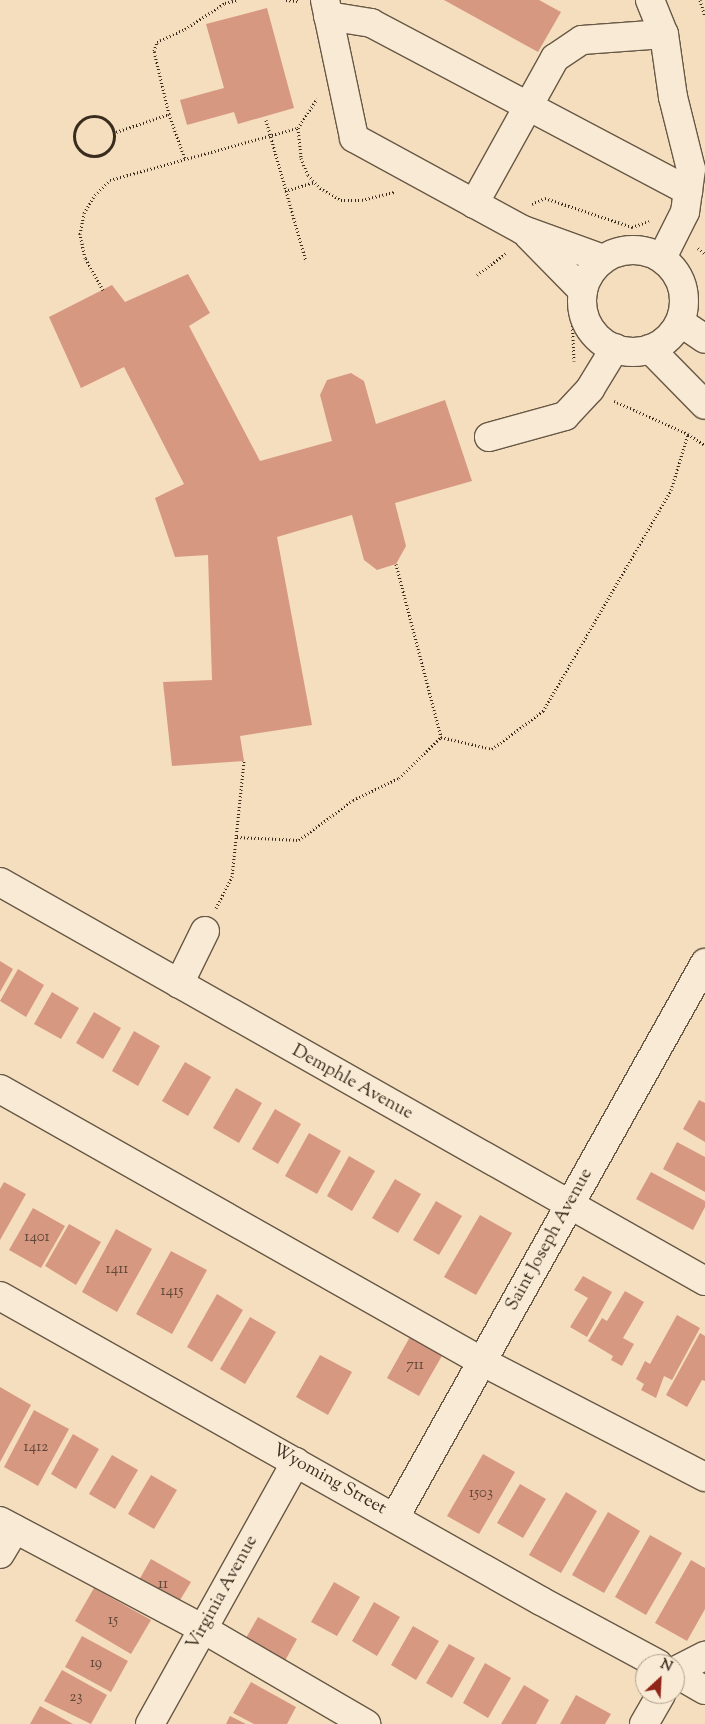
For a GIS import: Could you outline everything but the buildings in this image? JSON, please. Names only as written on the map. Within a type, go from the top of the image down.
[{"type":"street","points":[[650,0],[664,34],[673,97],[691,169],[685,212],[662,258]]},
{"type":"street","points":[[318,9],[371,23],[688,191]]},
{"type":"street","points":[[318,9],[354,138],[474,204],[512,242],[576,299],[589,326],[600,339],[614,348],[632,352],[650,349],[665,341],[680,322],[684,305],[683,287],[675,271],[662,258],[636,250],[618,252],[603,260],[589,275],[576,299]]},
{"type":"street","points":[[474,204],[555,58],[582,40],[664,34]]},
{"type":"street","points":[[512,242],[603,260]]},
{"type":"street","points":[[680,322],[705,339]]},
{"type":"street","points":[[489,437],[565,416],[590,389],[614,348]]},
{"type":"street","points":[[650,349],[705,405]]},
{"type":"street","name":"Demphle Avenue","points":[[0,882],[705,1281]]},
{"type":"street","points":[[179,984],[205,931]]},
{"type":"street","name":"Saint Joseph Avenue","points":[[395,1517],[705,962]]},
{"type":"street","points":[[0,1088],[483,1362],[705,1478]]},
{"type":"street","name":"Wyoming Street","points":[[0,1296],[640,1654]]},
{"type":"street","name":"Virginia Avenue","points":[[150,1724],[296,1462]]},
{"type":"street","points":[[0,1554],[8,1525],[203,1629],[366,1724]]},
{"type":"street","points":[[685,1667],[705,1656]]},
{"type":"street","points":[[685,1678],[705,1690]]},
{"type":"street","points":[[644,1724],[655,1704]]},
{"type":"path","points":[[185,159],[169,114],[154,51],[157,42],[185,29],[225,3],[238,0]]},
{"type":"path","points":[[286,0],[298,1],[318,9]]},
{"type":"path","points":[[700,0],[705,16]]},
{"type":"path","points":[[319,96],[298,128],[301,158],[308,175],[314,182],[341,200],[362,200],[401,192]]},
{"type":"path","points":[[113,133],[169,114]]},
{"type":"path","points":[[96,116],[108,122],[113,133],[107,150],[95,155],[78,148],[74,136],[78,124],[96,116]]},
{"type":"path","points":[[266,120],[306,261]]},
{"type":"path","points":[[103,290],[86,258],[80,234],[84,213],[94,195],[110,180],[298,128]]},
{"type":"path","points":[[285,191],[314,182]]},
{"type":"path","points":[[476,275],[512,242],[534,202],[545,198],[632,227],[654,218]]},
{"type":"path","points":[[512,242],[516,257]]},
{"type":"path","points":[[576,299],[572,355],[578,375],[590,389],[688,434],[705,445]]},
{"type":"path","points":[[441,737],[492,748],[543,711],[671,490],[688,434]]},
{"type":"path","points":[[396,564],[441,737]]},
{"type":"path","points":[[238,837],[298,840],[353,800],[399,778],[441,737]]},
{"type":"path","points":[[205,931],[232,877],[238,837],[244,761]]}]
